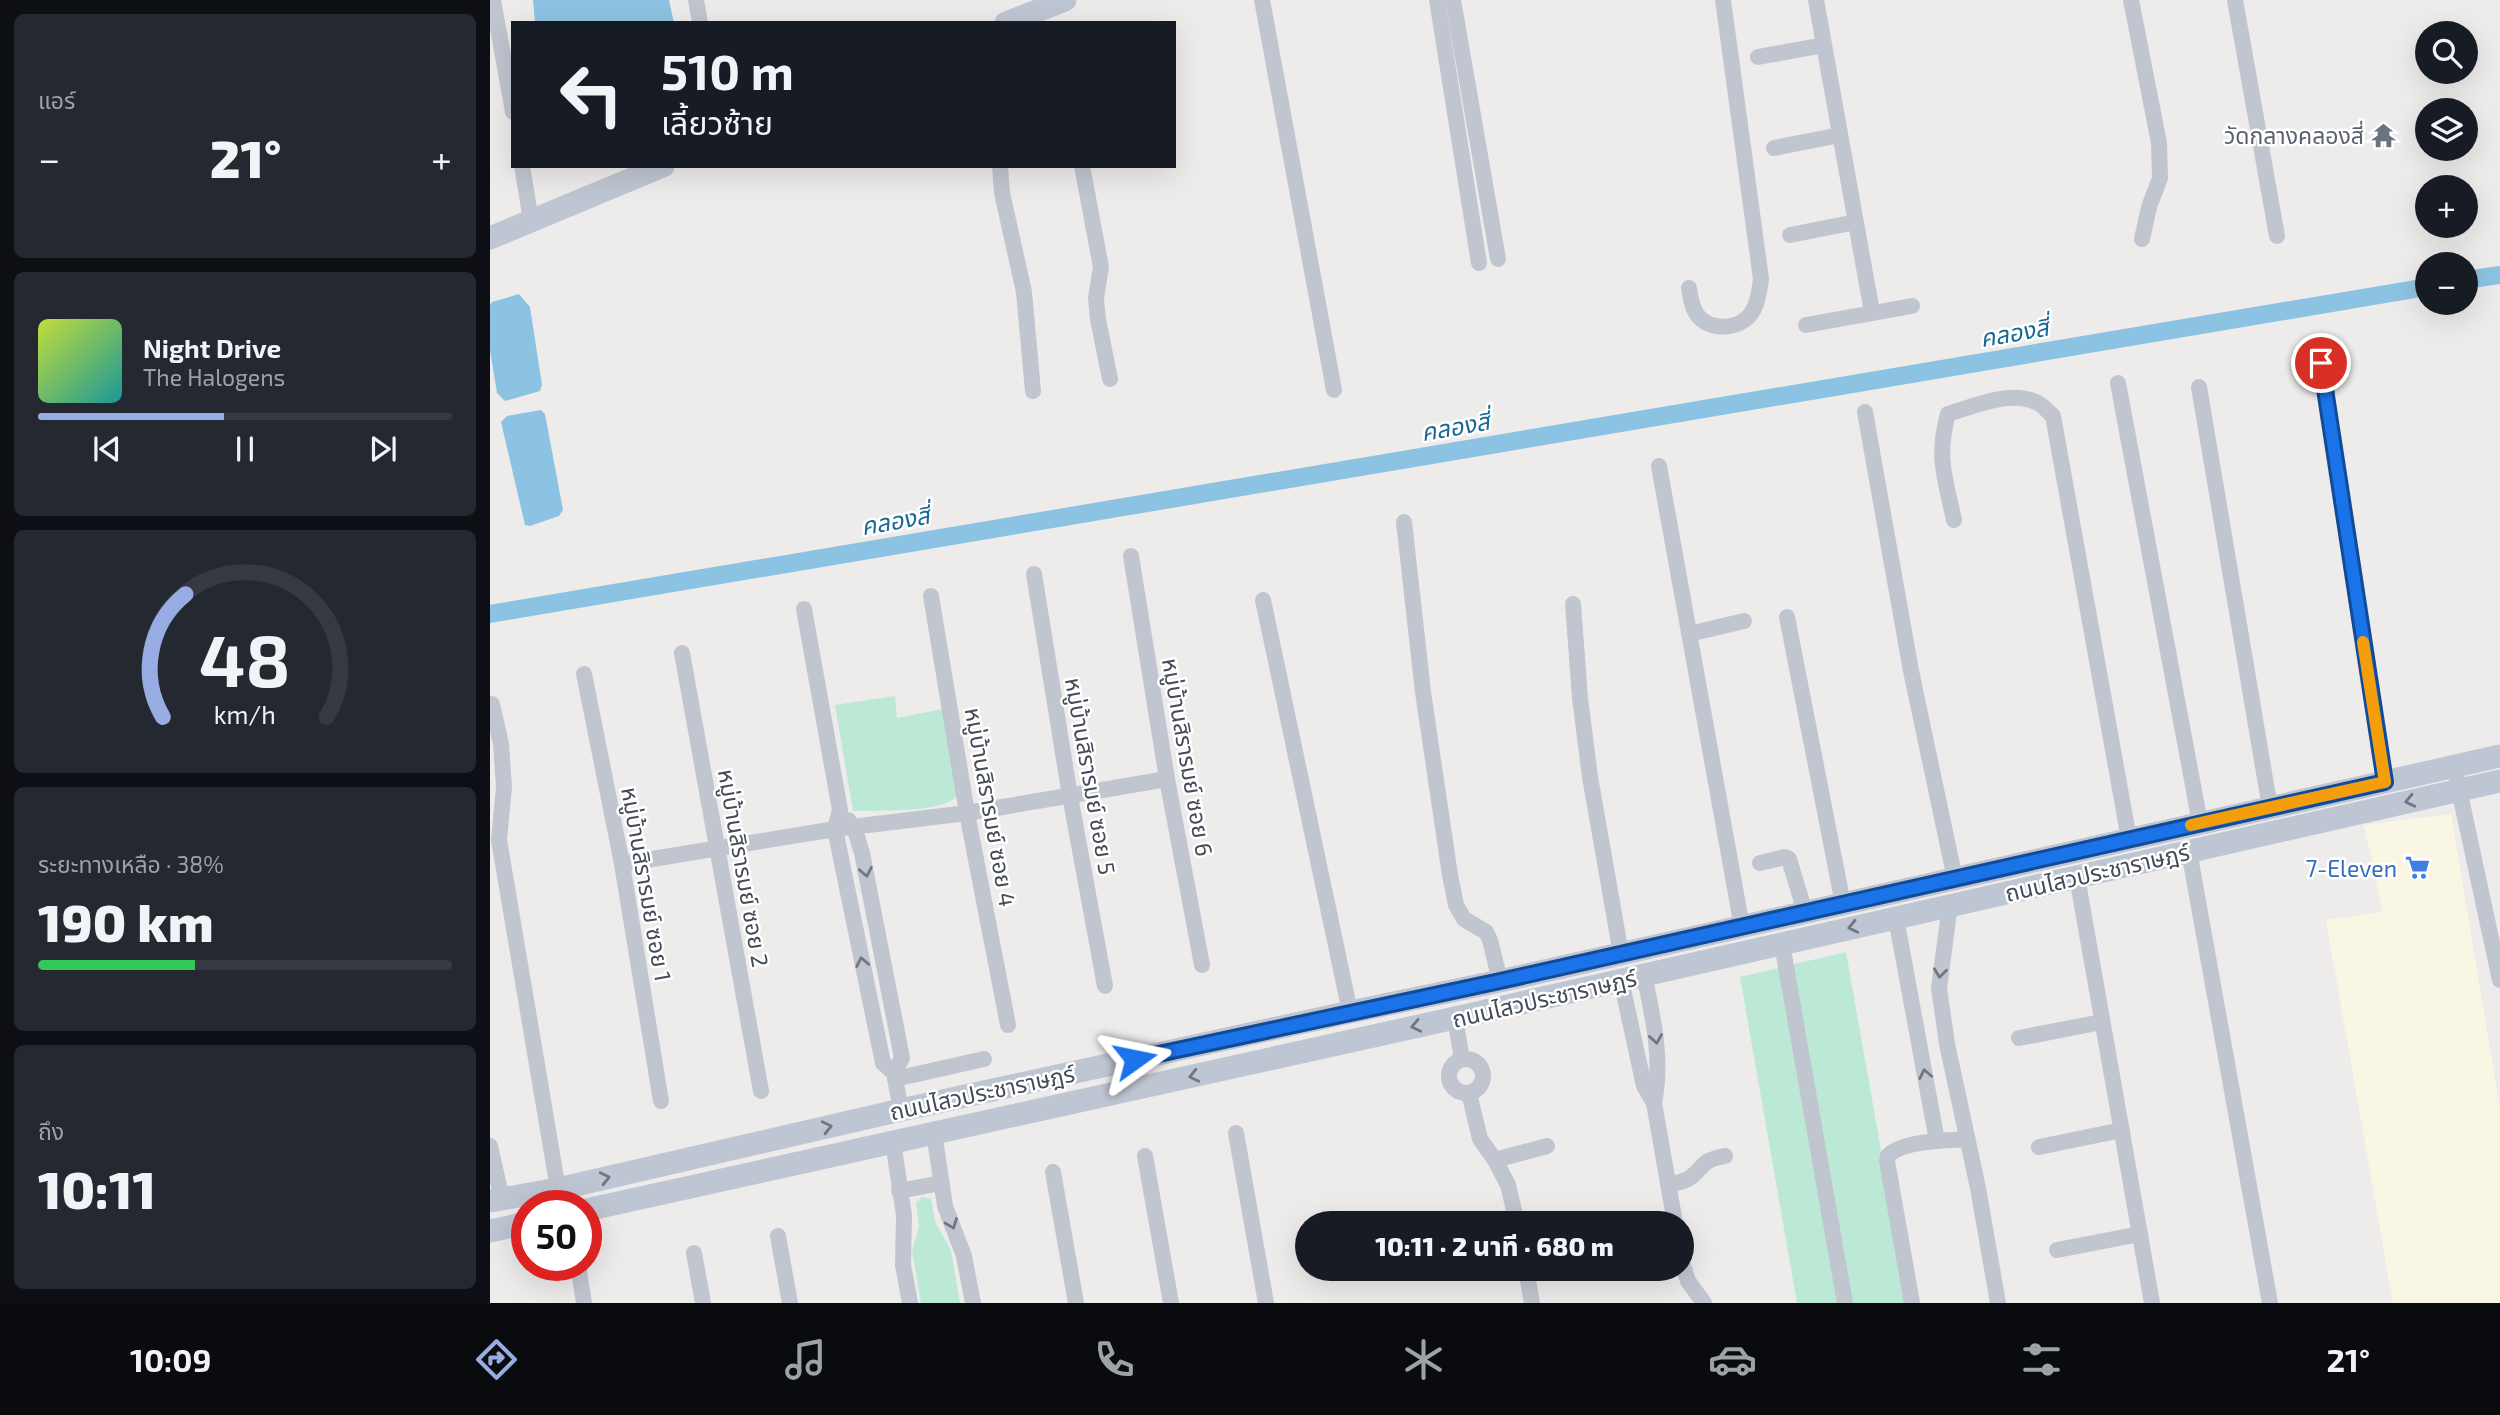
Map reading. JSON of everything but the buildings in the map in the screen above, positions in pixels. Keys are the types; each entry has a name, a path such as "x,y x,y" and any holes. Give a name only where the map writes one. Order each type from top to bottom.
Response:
{"main road":[{"path":"1013,21 1058,9"},
{"path":"490,238 658,168"},
{"name":"ถนนไสวประชาราษฎร์","path":"496,1200 558,1189 901,1110 1500,981 2500,756"},
{"name":"ถนนไสวประชาราษฎร์","path":"602,1206 1455,1018 2500,781"},
{"path":"1108,1065 1115,1093"},
{"path":"490,1231 511,1226"}],"street":[{"path":"494,0 511,99"},
{"path":"696,0 700,21"},
{"path":"1262,0 1334,390"},
{"path":"1437,0 1479,262"},
{"path":"1453,0 1497,259"},
{"path":"1689,288 1693,309 1699,317 1717,326 1731,327 1750,315 1757,303 1760,279 1723,0"},
{"path":"1816,0 1872,312"},
{"path":"2131,0 2159,143 2160,163 2160,178 2149,207 2142,239"},
{"path":"2235,0 2277,236"},
{"path":"1758,57 1824,45"},
{"path":"1774,148 1840,135"},
{"path":"522,168 531,220"},
{"path":"1000,168 1002,193 1024,292 1033,391"},
{"path":"1082,168 1101,267 1096,298 1110,379"},
{"path":"1790,235 1856,222"},
{"path":"1806,325 1912,306"},
{"path":"2321,363 2385,782"},
{"path":"2118,383 2200,823"},
{"path":"2199,387 2270,807"},
{"path":"1954,520 1942,464 1941,439 1948,414 1982,403 2021,397 2039,403 2053,416 2129,839"},
{"path":"1865,412 1912,671 1955,879"},
{"path":"1659,466 1742,926"},
{"path":"1404,522 1423,692 1450,875 1457,905 1464,919 1486,932 1490,940 1500,981"},
{"name":"หมู่บ้านสิรารมย์ ซอย 6","path":"1131,556 1167,779 1202,965"},
{"name":"หมู่บ้านสิรารมย์ ซอย 5","path":"1034,574 1070,796 1105,986"},
{"name":"หมู่บ้านสิรารมย์ ซอย 4","path":"931,596 967,813 1008,1025"},
{"path":"1263,600 1350,1012"},
{"path":"1573,604 1580,698 1590,777 1621,954"},
{"path":"804,608 840,810 835,829 883,1063 894,1076 901,1110"},
{"path":"1787,617 1843,904"},
{"path":"1689,634 1744,621"},
{"name":"หมู่บ้านสิรารมย์ ซอย 2","path":"682,653 761,1091"},
{"name":"หมู่บ้านสิรารมย์ ซอย 1","path":"584,674 622,864 662,1101"},
{"path":"492,704 501,744 505,787 499,840 558,1189"},
{"path":"2454,766 2500,980"},
{"path":"622,864 835,829 967,813 1167,779"},
{"path":"840,810 854,827 862,853 902,1058 894,1076"},
{"path":"2189,851 2270,1303"},
{"path":"1760,863 1785,857 1789,859 1805,912"},
{"path":"2077,877 2152,1303"},
{"path":"1950,905 1939,980 1947,1044 1998,1303"},
{"path":"852,915 873,911"},
{"path":"1896,918 1937,1141"},
{"path":"1782,944 1845,1303"},
{"path":"1644,975 1658,1049 1658,1085 1654,1103"},
{"path":"1621,980 1644,1086 1654,1103 1673,1211"},
{"path":"867,989 888,983"},
{"path":"1455,1018 1462,1059"},
{"path":"2019,1038 2102,1022"},
{"path":"1919,1047 1947,1044"},
{"path":"894,1076 984,1059"},
{"path":"1462,1059 1452,1067 1450,1079 1457,1090 1469,1093"},
{"path":"1462,1059 1475,1062 1482,1073 1480,1085 1469,1093"},
{"path":"1469,1093 1480,1139 1508,1185 1514,1211"},
{"path":"2039,1147 2122,1130"},
{"path":"934,1133 945,1206 964,1256 973,1303"},
{"path":"1236,1133 1266,1303"},
{"path":"1912,1303 1887,1161 1891,1152 1898,1148 1966,1139"},
{"path":"894,1142 904,1215 903,1265 910,1303"},
{"path":"490,1146 496,1200"},
{"path":"1495,1160 1547,1146"},
{"path":"1145,1156 1171,1303"},
{"path":"1668,1185 1689,1179 1700,1165 1724,1156"},
{"path":"1053,1172 1076,1303"},
{"path":"899,1191 941,1183"},
{"path":"2057,1250 2140,1234"},
{"path":"778,1236 790,1303"},
{"path":"694,1253 703,1303"},
{"path":"581,1281 584,1303"},
{"path":"1527,1281 1532,1303"},
{"path":"1688,1281 1704,1303"}],"shaded area":[{"path":"2451,814 2500,1110 2500,1303 2393,1303 2326,920 2383,912 2364,825"}],"green space":[{"path":"895,696 897,718 948,708 964,786 954,799 933,807 853,811 835,705"},
{"path":"1846,952 1908,1303 1797,1303 1740,977"},
{"path":"922,1197 931,1199 936,1224 951,1250 960,1303 921,1303 912,1250 919,1227 916,1203"}],"water":[{"path":"533,0 669,0 674,21 535,21"},
{"path":"519,294 530,307 542,385 540,391 505,401 497,393 490,350 490,305"},
{"path":"541,410 545,414 563,510 559,516 530,526 525,525 501,422 507,416"}],"waterway":[{"name":"คลองสี่","path":"2478,278 2500,275"},
{"name":"คลองสี่","path":"490,614 2415,289"}],"slow traffic":[{"path":"2191,825 2385,782 2363,642"}],"place":[{"name":"วัดกลางคลองสี่","path":"2384,135"},
{"name":"7-Eleven","path":"2417,868"}],"route":[{"path":"1135,1059 1500,981 2385,782 2321,363"}]}
